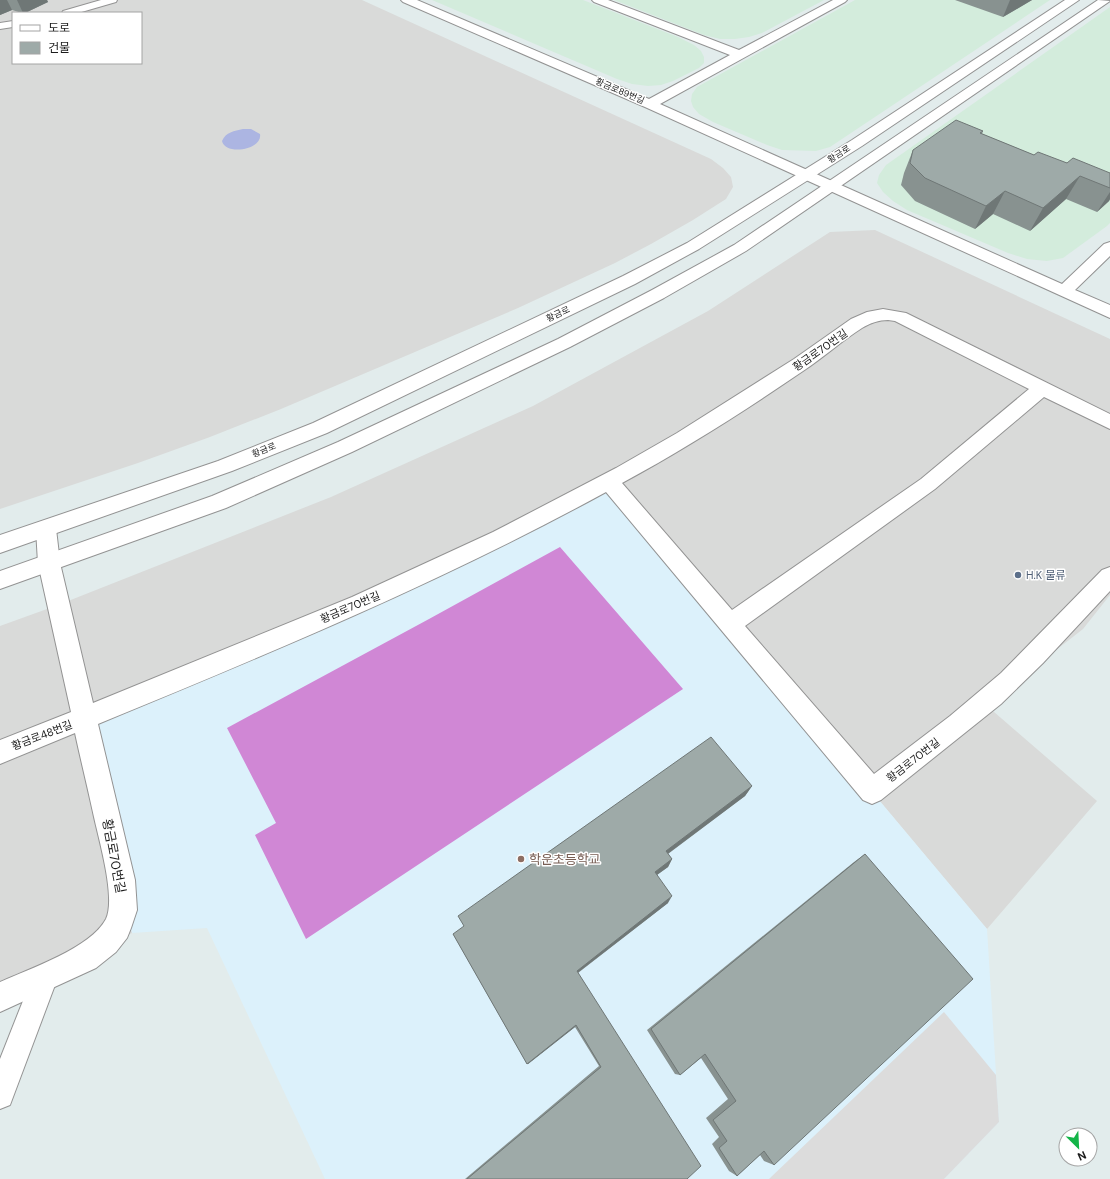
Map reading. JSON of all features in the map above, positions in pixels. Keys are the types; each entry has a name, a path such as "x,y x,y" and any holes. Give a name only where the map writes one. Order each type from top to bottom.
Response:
{"street":[{"name":"황금로89번길","path":"407,0 650,104 831,186"},
{"path":"598,0 740,54"},
{"path":"650,104 841,0"},
{"name":"황금로","path":"0,544 224,466 320,428 629,280 693,246 857,143 1073,0"},
{"path":"0,580 49,564 219,502 345,447 564,343 658,294 740,248 1105,0"},
{"path":"831,186 1110,312"},
{"path":"1064,291 1110,247"},
{"name":"황금로70번길","path":"84,719 374,597 494,541 609,482 764,389 857,323 872,316 887,313 900,317 1110,422"},
{"path":"730,624 928,484 1042,388"},
{"name":"황금로70번길","path":"609,482 872,791 954,728 1008,681 1062,628 1110,576"},
{"name":"황금로70번길","path":"0,997 86,958 106,942 117,928 123,910 121,880 49,564 46,529"},
{"name":"황금로48번길","path":"0,752 84,719"}],"lane":[{"path":"70,12 112,0"},
{"path":"0,26 12,24"},
{"path":"0,1096 45,977"}],"shaded area":[{"path":"0,0 362,0 711,159 723,168 731,177 733,187 726,199 693,220 615,263 518,308 281,409 138,463 0,509"},
{"path":"432,0 583,0 678,37 694,45 701,51 704,57 704,63 699,68 673,81 661,85 648,86 632,84"},
{"path":"614,0 824,0 762,33 735,39 720,39 704,35"},
{"path":"855,0 1050,0 830,147 816,151 782,150 713,122 699,114 693,107 691,101 692,94 697,87"},
{"path":"1110,7 1110,223 1107,226 1063,258 1047,261 1027,259 1008,253 907,210 883,192 877,183 879,175 886,165"},
{"path":"251,129 260,134 259,140 256,144 236,150 225,146 222,141 226,136 231,132"},
{"path":"875,230 1110,339 1110,595 1083,629 986,705 1097,801 987,929 615,485 83,719 132,933 0,1000 0,626 58,605 331,497 533,406 708,311 830,232"},
{"name":"학운초등학교","path":"615,485 987,929 999,1122 944,1179 325,1179 207,928 132,933 83,719"},
{"path":"560,547 683,689 306,939 255,835 276,823 227,728"},
{"path":"944,1012 996,1075 999,1122 944,1179 769,1179"}],"building":[{"path":"956,120 983,131 980,133 1034,155 1038,152 1067,163 1073,158 1110,173 1110,188 1080,176 1043,208 1005,191 986,206 925,178 910,163 913,150"},
{"path":"711,737 752,786 666,851 672,859 655,872 672,896 577,971 701,1166 687,1179 467,1179 601,1067 576,1025 527,1064 453,934 464,926 458,916"},
{"path":"865,854 973,979 774,1165 764,1151 737,1176 719,1148 727,1141 713,1120 736,1101 705,1054 680,1075 651,1029"}],"place":[{"name":"H.K 물류","path":"1018,575"},
{"name":"학운초등학교","path":"521,859"}]}
